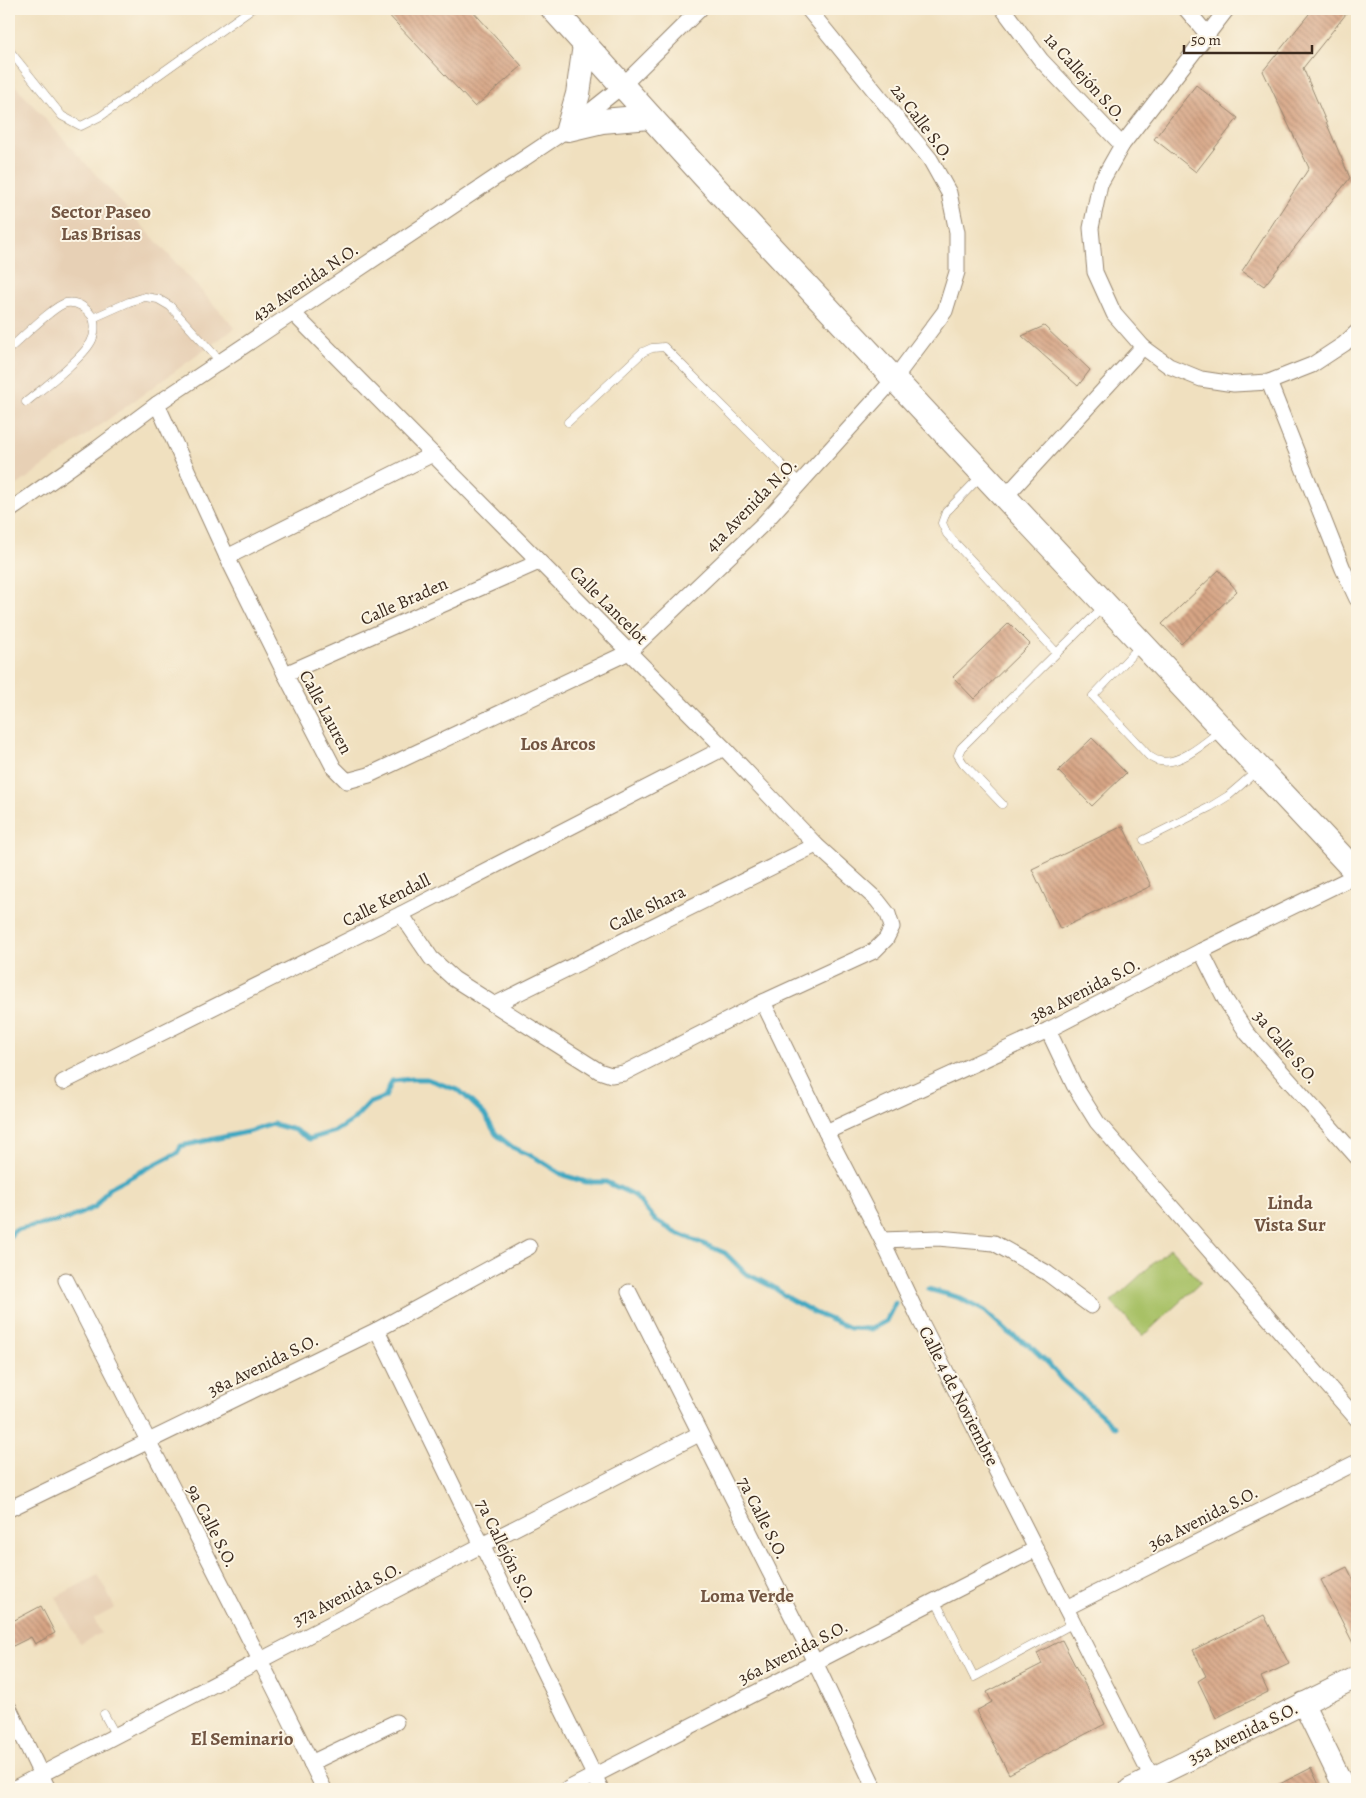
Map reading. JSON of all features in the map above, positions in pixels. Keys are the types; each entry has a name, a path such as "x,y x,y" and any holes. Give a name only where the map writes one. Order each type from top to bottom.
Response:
{"main road":[{"path":"552,9 894,379 1006,496 1357,874"},
{"path":"586,45 580,88 568,129 602,121 650,116"},
{"name":"35a Avenida S.O.","path":"1130,1789 1154,1784 1303,1703 1357,1677"},
{"path":"1303,1703 1345,1789"}],"street":[{"name":"43a Avenida N.O.","path":"9,511 156,404 568,129 622,86 700,9"},
{"name":"2a Calle S.O.","path":"808,9 930,159 949,193 957,232 957,272 945,311 894,379"},
{"name":"1a Callejón S.O.","path":"1003,9 1041,60 1122,145"},
{"path":"1186,9 1207,34"},
{"path":"1227,9 1122,145 1100,184 1091,228 1096,272 1114,314 1143,347 1169,366 1201,379 1234,384 1269,382 1312,365 1344,344 1357,332"},
{"name":"Calle Lancelot","path":"293,313 630,652 816,845 877,900 888,914 892,928 886,939 874,951 763,1002"},
{"path":"1006,496 1143,347"},
{"name":"41a Avenida N.O.","path":"630,652 764,523 894,379"},
{"path":"1269,382 1343,570 1357,599"},
{"name":"Calle Lauren","path":"156,404 284,674 334,768 347,781 369,775 630,652"},
{"path":"227,557 433,454"},
{"name":"Calle Braden","path":"284,674 539,562"},
{"name":"Calle Kendall","path":"63,1082 401,914 724,748"},
{"name":"Calle Shara","path":"494,1005 816,845"},
{"name":"38a Avenida S.O.","path":"826,1132 1048,1030 1357,874"},
{"path":"401,914 431,958 454,979 599,1072 611,1075 624,1072 763,1002"},
{"name":"3a Calle S.O.","path":"1202,951 1225,999 1247,1033 1357,1157"},
{"name":"Calle 4 de Noviembre","path":"763,1002 826,1132 1154,1784"},
{"path":"1048,1030 1074,1085 1097,1122 1357,1419"},
{"path":"882,1240 938,1238 994,1243 1047,1273 1091,1306"},
{"name":"38a Avenida S.O.","path":"9,1509 377,1330 529,1247"},
{"name":"9a Calle S.O.","path":"66,1280 324,1789"},
{"name":"7a Calle S.O.","path":"629,1292 815,1662 875,1789"},
{"name":"7a Callejón S.O.","path":"377,1330 597,1783"},
{"name":"37a Avenida S.O.","path":"13,1789 44,1782 116,1736 699,1434"},
{"name":"36a Avenida S.O.","path":"1066,1608 1357,1462"},
{"name":"36a Avenida S.O.","path":"568,1789 597,1783 815,1662 1036,1550"},
{"path":"9,1708 44,1782"},
{"path":"311,1763 396,1722"}],"lane":[{"path":"9,50 62,116 81,126 100,116 252,9"},
{"path":"93,318 145,297 158,298 170,306 220,361"},
{"path":"9,350 65,303 76,303 85,308 93,318 95,329 92,341 84,352 26,402"},
{"path":"568,422 643,352 664,346 800,483"},
{"path":"984,473 946,512 942,523 947,534 1056,652"},
{"path":"1002,804 962,763 958,756 961,748 1106,604"},
{"path":"1142,643 1093,696 1149,756 1159,762 1170,762 1186,755 1200,747 1222,729"},
{"path":"1144,840 1228,796 1259,768"},
{"path":"935,1600 974,1677 1074,1623"},
{"path":"104,1714 116,1736"}],"shaded area":[{"path":"9,79 235,328 9,491"},
{"path":"98,1575 115,1608 94,1619 101,1633 80,1644 56,1597"}],"green space":[{"path":"1170,1248 1201,1282 1143,1336 1111,1302"}],"building":[{"path":"383,9 471,9 522,66 475,107"},
{"path":"1313,9 1350,9 1303,68 1350,178 1264,286 1242,271 1309,168 1263,71"},
{"path":"1196,85 1238,118 1196,172 1154,139"},
{"path":"1044,326 1090,370 1078,386 1022,336"},
{"path":"1219,570 1237,591 1181,644 1162,624"},
{"path":"1009,623 1030,644 974,699 953,677"},
{"path":"1092,738 1126,773 1092,806 1058,771"},
{"path":"1123,826 1151,886 1060,929 1032,869"},
{"path":"1347,1567 1357,1587 1357,1651 1321,1580"},
{"path":"41,1606 55,1633 35,1644 31,1637 9,1648 9,1623"},
{"path":"1264,1615 1289,1664 1261,1677 1268,1692 1216,1718 1198,1681 1206,1676 1193,1650"},
{"path":"1062,1640 1105,1724 1009,1774 976,1711 992,1702 987,1692 1042,1664 1037,1653"},
{"path":"1311,1768 1321,1789 1270,1789"}],"waterway":[{"path":"9,1237 15,1230 68,1219 95,1207 109,1188 177,1153 181,1146 252,1131 273,1124 295,1130 309,1139 336,1131 353,1120 369,1103 385,1097 392,1081 427,1079 460,1091 484,1114 496,1134 512,1147 536,1158 563,1175 586,1182 606,1182 634,1195 655,1220 677,1233 725,1253 745,1273 773,1287 815,1313 850,1328 871,1329 886,1321 895,1303"},
{"path":"928,1289 957,1297 985,1311 1010,1334 1029,1345 1049,1364 1061,1379 1115,1427"}],"district":[{"name":"Sector Paseo Las Brisas","path":"101,222"},
{"name":"Los Arcos","path":"558,743"},
{"name":"Linda Vista Sur","path":"1290,1213"},
{"name":"Loma Verde","path":"747,1595"},
{"name":"El Seminario","path":"242,1738"}]}
